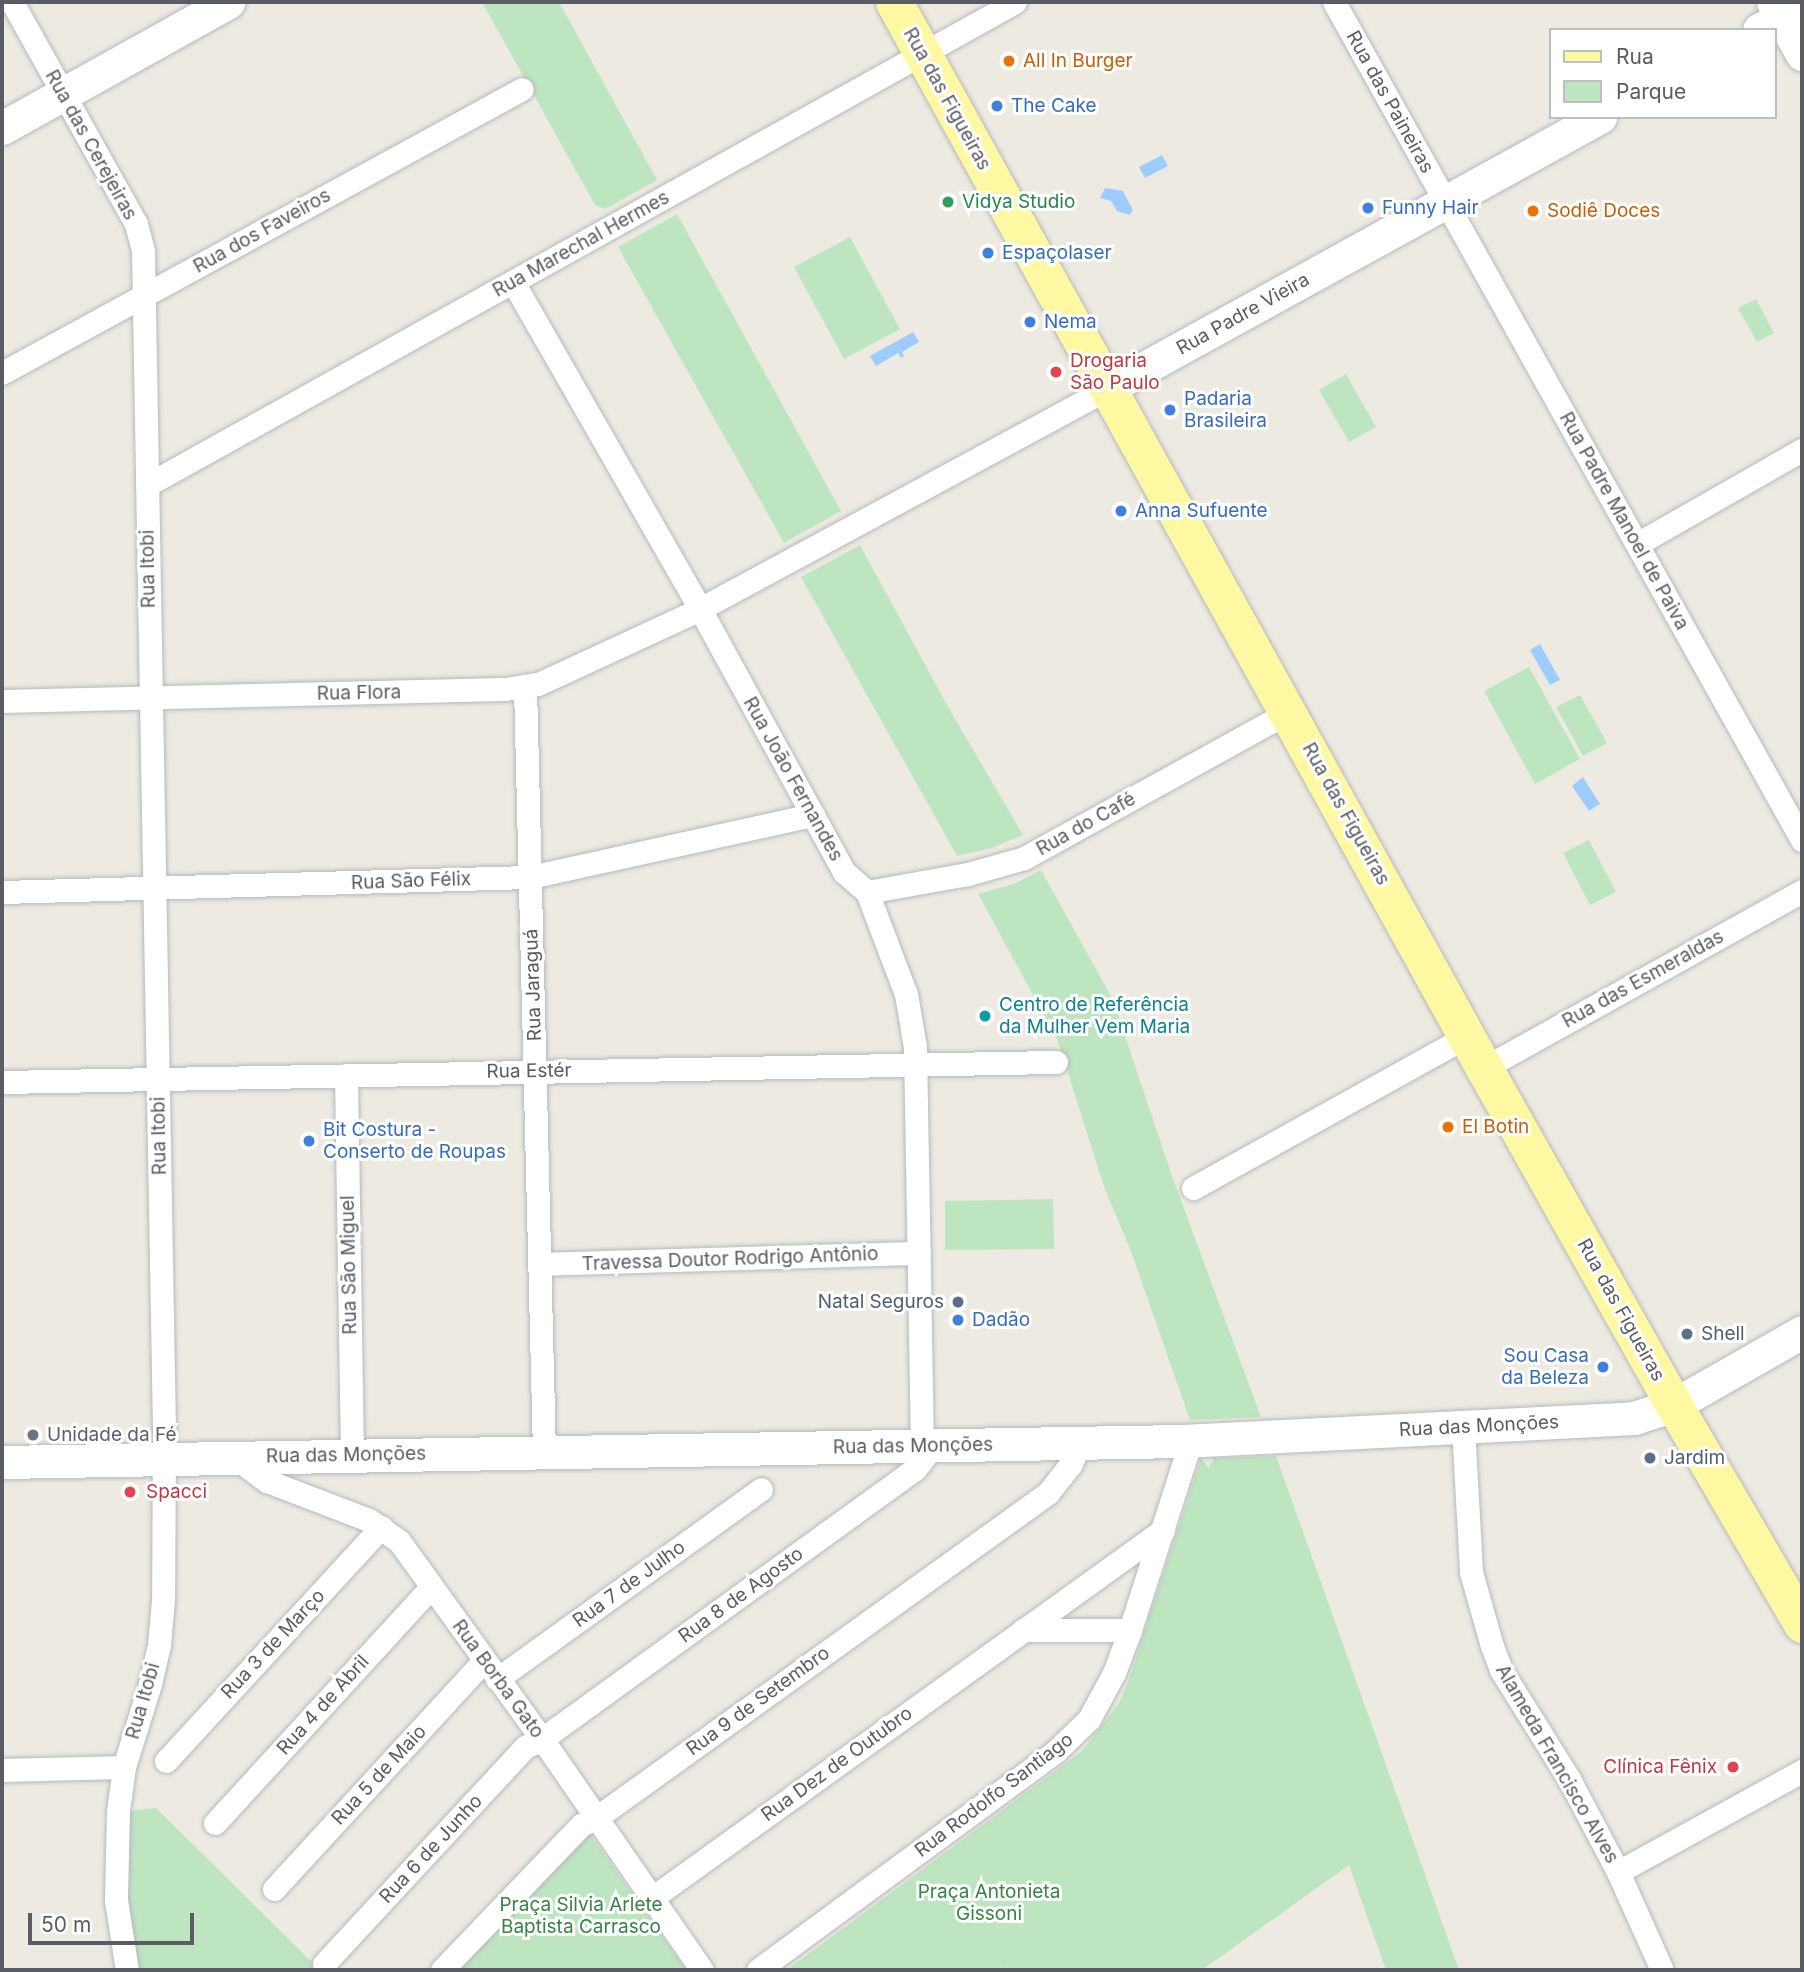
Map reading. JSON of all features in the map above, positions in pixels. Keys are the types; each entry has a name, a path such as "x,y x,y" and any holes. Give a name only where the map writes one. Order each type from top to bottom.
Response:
{"main road":[{"name":"Rua das Figueiras","path":"894,2 1484,1068 1674,1405 1802,1624"}],"street":[{"name":"Rua das Cerejeiras","path":"12,2 136,224 143,251 144,296"},
{"path":"2,128 228,2"},
{"name":"Rua Marechal Hermes","path":"147,485 1015,2"},
{"name":"Rua das Paineiras","path":"1334,2 1445,202"},
{"path":"1779,14 1802,54"},
{"name":"Rua dos Faveiros","path":"2,373 522,89"},
{"name":"Rua Padre Vieira","path":"700,610 1596,119"},
{"name":"Rua Padre Manoel de Paiva","path":"1445,202 1802,841"},
{"name":"Rua João Fernandes","path":"513,282 700,610 844,872 867,892 911,1010 928,1445"},
{"name":"Rua Itobi","path":"127,1970 116,1900 115,1856 124,1767 150,1684 159,1645 163,1600 164,1459 144,296"},
{"path":"1637,544 1802,450"},
{"name":"Rua Flora","path":"2,701 526,687 551,680 700,610"},
{"name":"Rua Jaraguá","path":"526,687 544,1452"},
{"name":"Rua do Café","path":"867,892 968,874 1024,858 1289,712"},
{"name":"Rua São Félix","path":"2,892 530,877 813,815"},
{"name":"Rua das Esmeraldas","path":"1484,1068 1802,891"},
{"path":"1193,1188 1467,1036"},
{"name":"Rua Estér","path":"2,1083 1056,1062"},
{"name":"Rua São Miguel","path":"346,1075 352,1455"},
{"name":"Travessa Doutor Rodrigo Antônio","path":"540,1264 919,1253"},
{"name":"Rua das Monções","path":"2,1462 1191,1440 1634,1418 1674,1405 1802,1332"},
{"name":"Alameda Francisco Alves","path":"1463,1427 1469,1551 1482,1617 1501,1670 1569,1779 1618,1872 1662,1970"},
{"name":"Rua Rodolfo Santiago","path":"758,1970 1077,1733 1101,1700 1130,1630 1191,1440"},
{"name":"Rua 9 de Setembro","path":"442,1970 581,1825 596,1818 1048,1493 1072,1464 1080,1442"},
{"name":"Rua 8 de Agosto","path":"542,1739 915,1469 928,1445"},
{"name":"Rua Borba Gato","path":"236,1458 267,1481 346,1510 381,1527 398,1542 542,1739 702,1970"},
{"name":"Rua 7 de Julho","path":"491,1670 761,1489"},
{"name":"Rua 3 de Março","path":"166,1761 381,1527"},
{"name":"Rua Dez de Outubro","path":"652,1898 1163,1530"},
{"name":"Rua 4 de Abril","path":"215,1823 431,1587"},
{"path":"1023,1630 1130,1630"},
{"name":"Rua 5 de Maio","path":"274,1889 491,1670"},
{"name":"Rua 6 de Junho","path":"324,1964 526,1747 542,1739"},
{"path":"2,1769 124,1767"},
{"path":"1618,1872 1802,1770"}],"green space":[{"path":"482,2 559,2 657,180 605,209 595,205"},
{"path":"677,214 841,511 784,543 618,247"},
{"path":"850,237 900,329 844,359 794,267"},
{"path":"1756,299 1774,333 1757,342 1738,308"},
{"path":"1346,374 1376,427 1349,442 1319,390"},
{"path":"860,545 947,705 1023,835 992,848 957,856 801,577"},
{"path":"1529,667 1580,759 1535,784 1484,691"},
{"path":"1580,695 1607,743 1583,756 1556,707"},
{"path":"1589,840 1616,892 1590,905 1563,853"},
{"path":"1041,870 1113,1000 1173,1179 1261,1417 1190,1420 1131,1251 1104,1187 1058,1041 978,894 1014,884"},
{"path":"1053,1199 1054,1249 945,1250 945,1201"},
{"name":"Praça Antonieta Gissoni","path":"1276,1456 1459,1970 1386,1970 1349,1865 1202,1970 1007,1970 1001,1967 996,1970 787,1970 1082,1751 1119,1703 1127,1685 1201,1458 1209,1468 1214,1458"},
{"path":"156,1808 320,1970 137,1970 126,1891 129,1811"},
{"name":"Praça Silvia Arlete Baptista Carrasco","path":"588,1831 686,1970 457,1970"}],"water":[{"path":"1162,155 1168,166 1145,178 1139,167"},
{"path":"1105,188 1123,191 1133,210 1130,215 1117,211 1111,201 1100,198"},
{"path":"913,332 919,342 902,352 904,356 901,358 898,353 876,366 870,356"},
{"path":"1540,644 1560,680 1550,685 1530,650"},
{"path":"1583,777 1600,804 1589,811 1572,786"}],"place":[{"name":"All In Burger","path":"1009,61"},
{"name":"The Cake","path":"997,106"},
{"name":"Vidya Studio","path":"948,202"},
{"name":"Funny Hair","path":"1368,208"},
{"name":"Sodiê Doces","path":"1533,211"},
{"name":"Espaçolaser","path":"988,253"},
{"name":"Nema","path":"1030,322"},
{"name":"Drogaria São Paulo","path":"1056,372"},
{"name":"Padaria Brasileira","path":"1170,410"},
{"name":"Anna Sufuente","path":"1121,511"},
{"name":"Centro de Referência da Mulher Vem Maria","path":"985,1016"},
{"name":"El Botin","path":"1448,1127"},
{"name":"Bit Costura - Conserto de Roupas","path":"309,1141"},
{"name":"Natal Seguros","path":"958,1302"},
{"name":"Dadão","path":"958,1320"},
{"name":"Shell","path":"1687,1334"},
{"name":"Sou Casa da Beleza","path":"1603,1367"},
{"name":"Unidade da Fé","path":"33,1435"},
{"name":"Jardim","path":"1650,1458"},
{"name":"Spacci","path":"130,1492"},
{"name":"Clínica Fênix","path":"1733,1767"}]}
